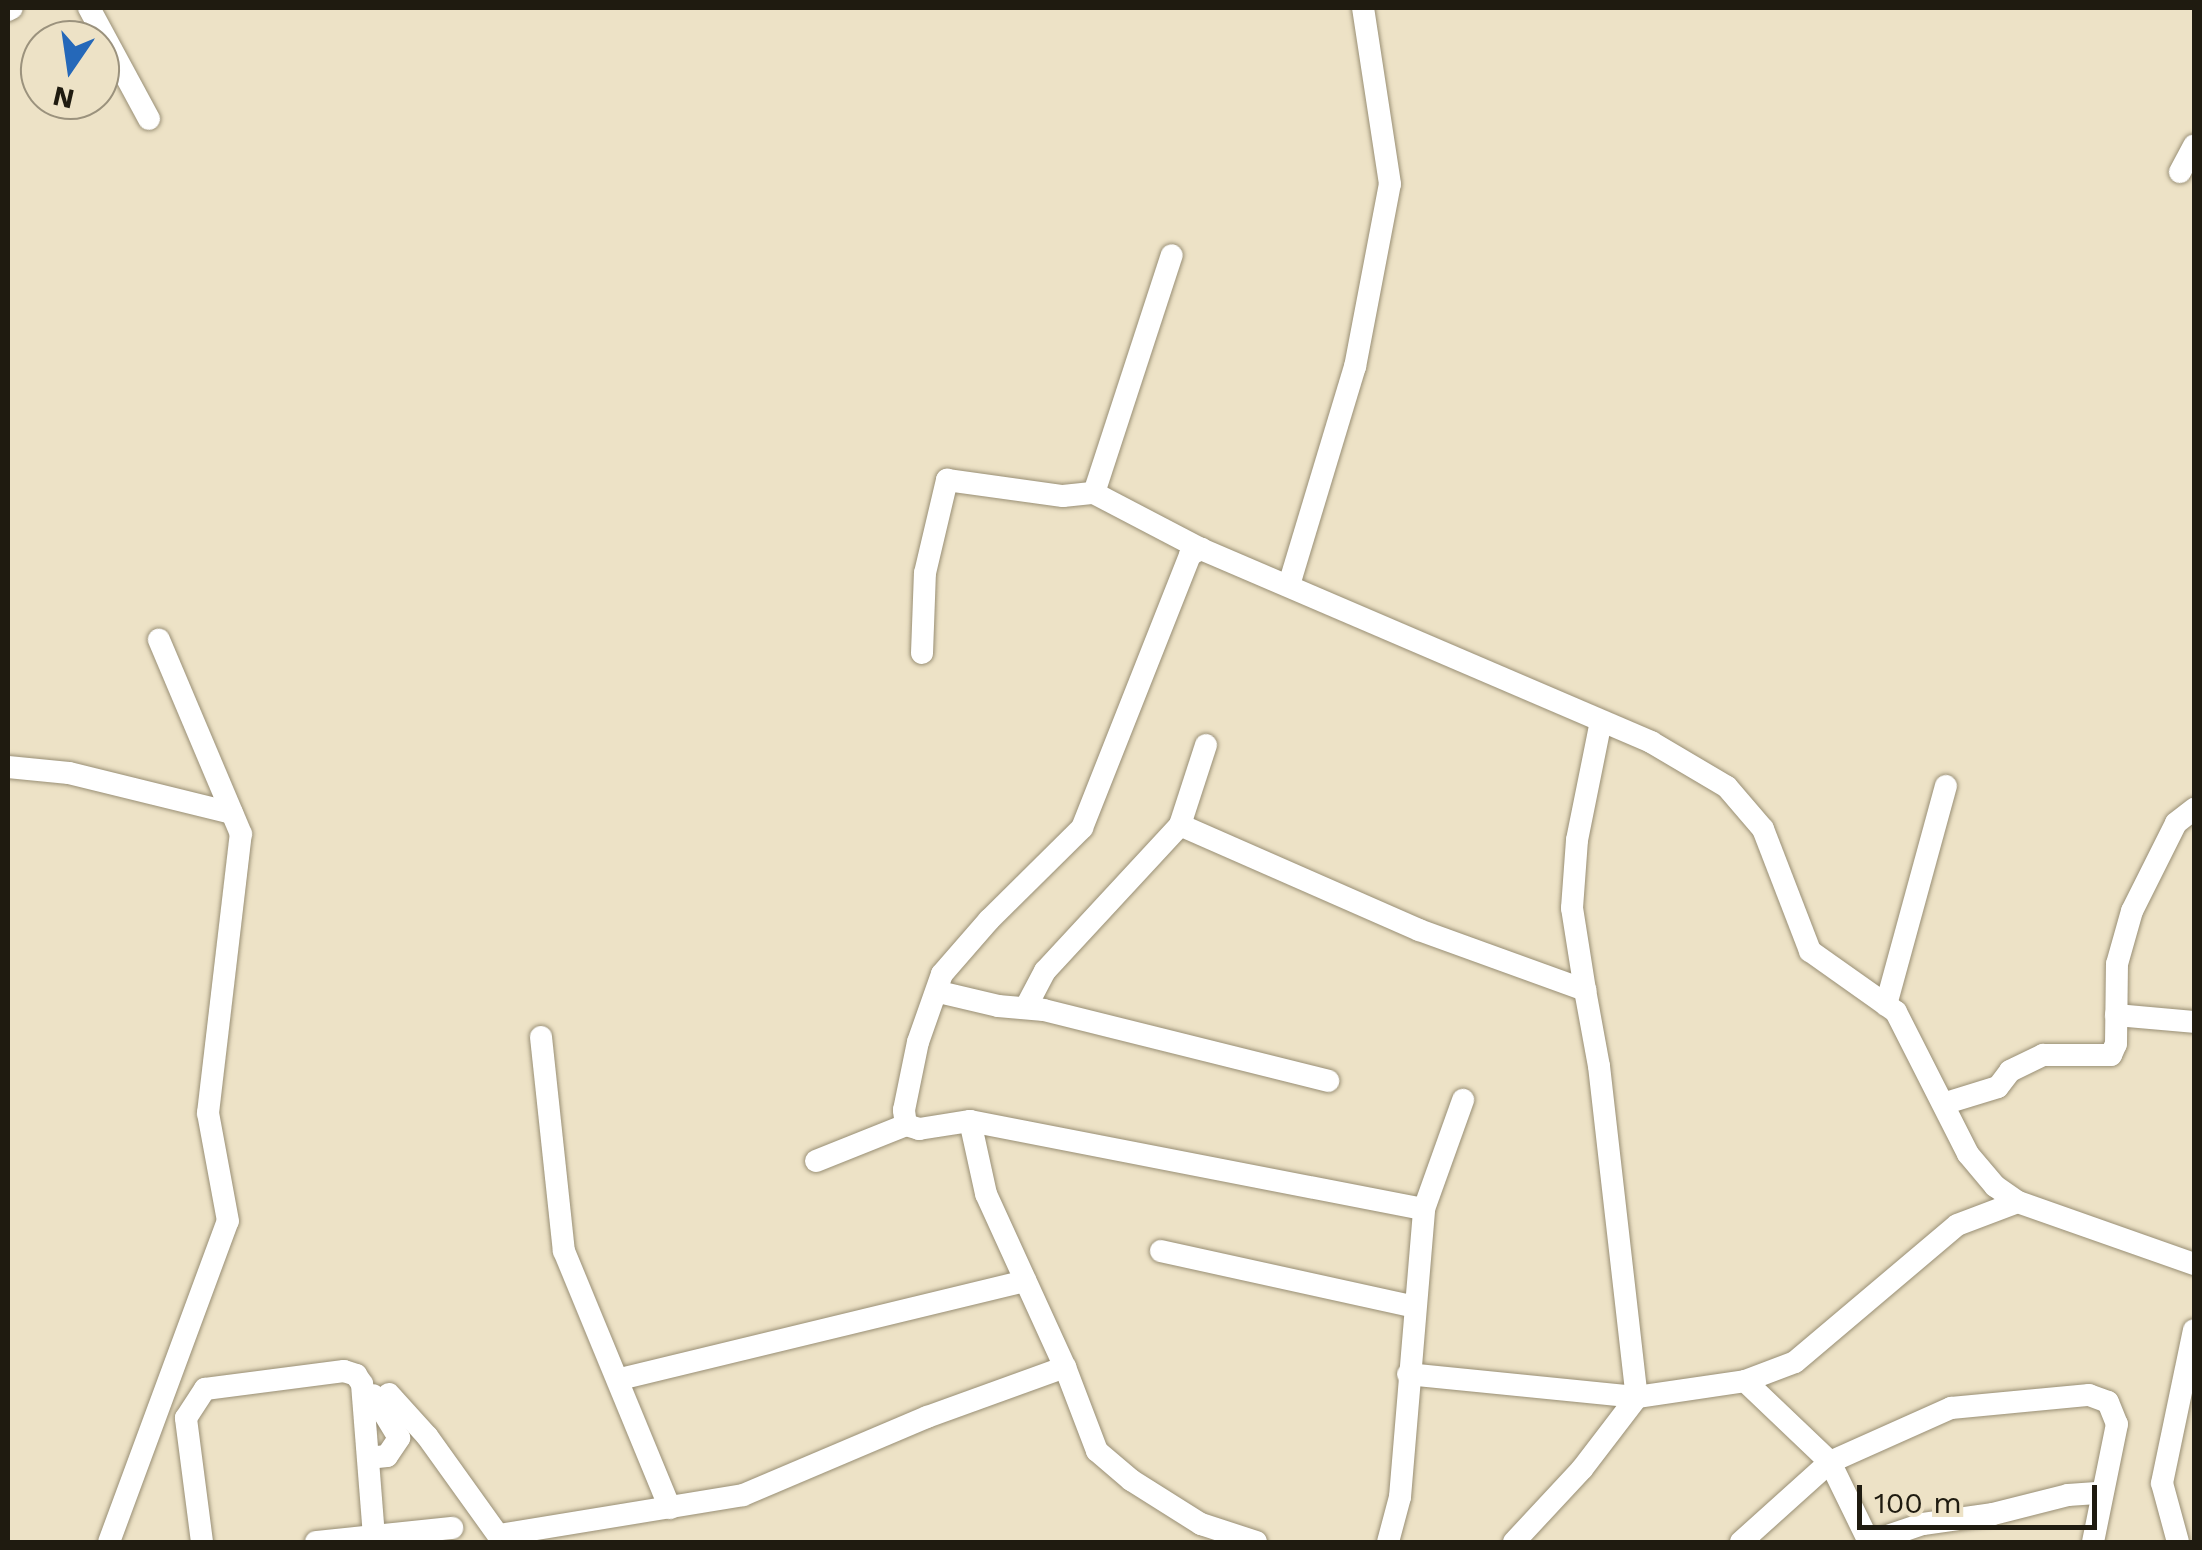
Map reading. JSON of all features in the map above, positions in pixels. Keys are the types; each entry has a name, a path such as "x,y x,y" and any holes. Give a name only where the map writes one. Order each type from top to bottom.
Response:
{"street":[{"path":"89,8 148,119"},
{"path":"1289,585 1355,367 1390,184 1363,8"},
{"path":"2180,172 2194,146"},
{"path":"1094,493 1172,255"},
{"path":"922,653 925,573 946,480 1063,496 1094,493 1326,606 1650,742 1726,787 1763,828 1810,951 1896,1012 1946,1102 1968,1154 1996,1186 2018,1202 2194,1264"},
{"path":"906,1124 904,1110 918,1042 939,992 942,974 989,920 1082,828 1190,555 1201,548"},
{"path":"108,1542 228,1220 208,1113 241,834 159,640"},
{"path":"1514,1542 1582,1469 1637,1397 1599,1066 1572,908 1577,840 1601,721"},
{"path":"1026,1007 1045,971 1180,825 1206,745"},
{"path":"8,766 69,774 232,813"},
{"path":"1886,1005 1946,786"},
{"path":"1946,1102 1998,1087 2010,1072 2043,1055 2111,1054 2118,964 2132,911 2176,823 2194,808"},
{"path":"1180,825 1419,930 1585,990"},
{"path":"939,992 998,1006 1026,1007 1328,1081"},
{"path":"2116,1015 2194,1022"},
{"path":"541,1037 564,1251 670,1508"},
{"path":"1388,1542 1400,1496 1424,1208 1463,1100"},
{"path":"970,1122 986,1194 1065,1367 1098,1451 1198,1533 1256,1542"},
{"path":"816,1161 906,1124 919,1129 970,1122 1424,1208"},
{"path":"1408,1374 1637,1397 1745,1381 1795,1362 1956,1224 2018,1202"},
{"path":"1160,1251 1415,1307"},
{"path":"620,1379 1025,1281"},
{"path":"2178,1542 2162,1483 2194,1330"},
{"path":"368,1458 387,1456 398,1438 381,1394 427,1436 501,1539 743,1494 927,1418 1065,1367"},
{"path":"202,1542 186,1418 205,1389 344,1371 362,1384 374,1536"},
{"path":"1745,1381 1830,1462 1869,1542 1923,1524 1993,1514 2068,1494 2100,1493"},
{"path":"1741,1542 1830,1462 1951,1408 2089,1395 2108,1402 2117,1424 2093,1542"},
{"path":"122,1542 168,1420 176,1412"},
{"path":"316,1542 452,1528"}]}
